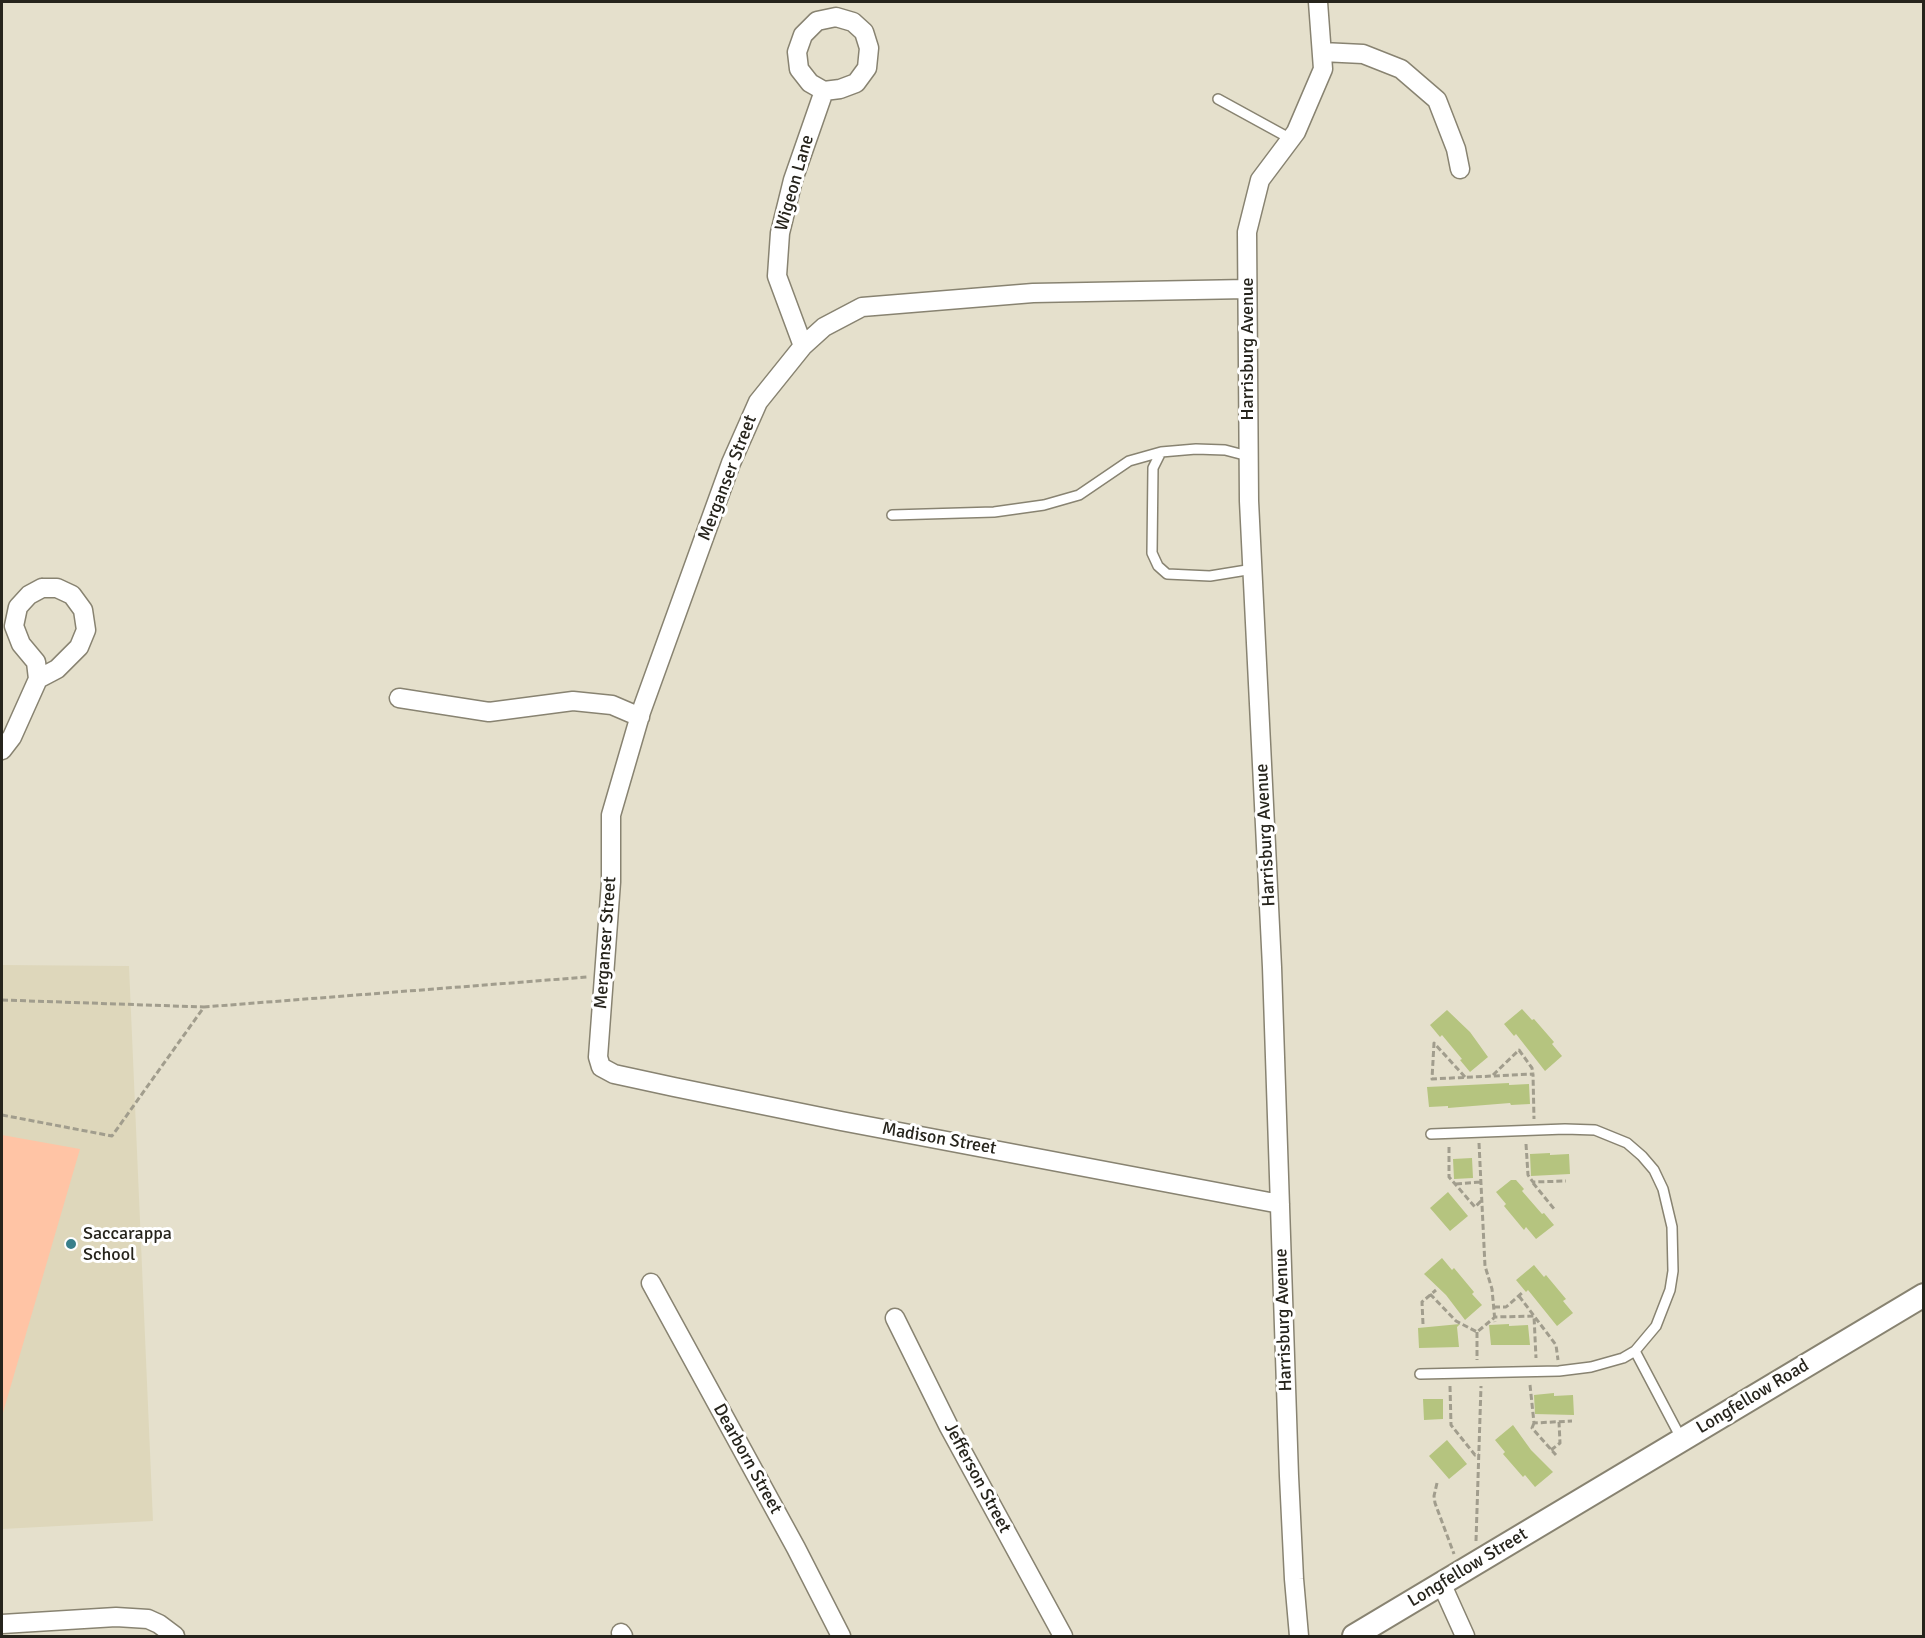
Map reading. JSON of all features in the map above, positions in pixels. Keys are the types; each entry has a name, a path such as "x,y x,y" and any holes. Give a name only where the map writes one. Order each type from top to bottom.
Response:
{"street":[{"name":"Harrisburg Avenue","path":"1299,1636 1294,1589 1289,1476 1272,955 1248,456 1247,232 1260,180 1296,132 1323,69 1318,2"},
{"path":"836,17 853,22 864,32 869,48 867,68 856,83 840,89 824,91 810,83 799,69 797,52 803,35 817,21 836,17"},
{"path":"1322,52 1363,54 1401,69 1437,99 1456,149 1460,169"},
{"name":"Wigeon Lane","path":"803,346 777,276 780,233 793,180 824,91"},
{"name":"Merganser Street","path":"601,1067 597,1058 611,882 611,815 640,717 740,443 758,402 803,346 824,327 862,308 1033,293 1247,289"},
{"path":"2,750 12,737 38,679 36,662 21,644 14,626 18,607 29,595 42,588 57,588 72,595 83,610 86,630 79,647 57,669 38,679"},
{"path":"399,699 489,712 573,701 612,705 640,717"},
{"name":"Madison Street","path":"601,1067 614,1074 819,1116 1280,1204"},
{"name":"Dearborn Street","path":"651,1283 842,1636"},
{"name":"Longfellow Road","path":"1582,1499 1923,1295"},
{"name":"Jefferson Street","path":"895,1318 950,1427 1063,1636"},
{"name":"Longfellow Street","path":"1354,1636 1443,1585 1582,1499"},
{"path":"1443,1585 1465,1636"},
{"path":"2,1624 116,1617 148,1619 175,1636"}],"lane":[{"path":"1218,99 1291,139"},
{"path":"892,515 984,512 1044,505 1078,495 1129,461 1161,452 1196,449 1225,450 1248,456"},
{"path":"1161,452 1153,468 1152,485 1152,553 1158,566 1167,574 1202,576 1253,569"},
{"path":"1420,1374 1559,1371 1591,1367 1623,1358 1635,1351 1656,1326 1670,1290 1673,1271 1672,1227 1663,1189 1654,1170 1628,1143 1595,1130 1431,1134"},
{"path":"1635,1351 1682,1440"}],"path":[{"path":"2,1000 204,1007 604,976"},
{"path":"2,1115 112,1136 204,1007"},
{"path":"1465,1077 1434,1043 1432,1079 1533,1074"},
{"path":"1492,1076 1520,1050 1532,1068 1528,1175 1555,1209"},
{"path":"1478,1132 1485,1266 1492,1289 1495,1320"},
{"path":"1449,1133 1449,1177 1475,1207 1482,1200"},
{"path":"1533,1182 1566,1181"},
{"path":"1455,1185 1481,1182"},
{"path":"1423,1324 1422,1302 1436,1290"},
{"path":"1494,1307 1506,1307 1523,1292"},
{"path":"1430,1294 1456,1321 1477,1332"},
{"path":"1519,1296 1556,1345 1559,1371"},
{"path":"1477,1332 1495,1320 1534,1316"},
{"path":"1534,1316 1534,1423 1532,1428 1556,1455"},
{"path":"1476,1546 1479,1454 1477,1332"},
{"path":"1450,1373 1451,1425 1475,1455 1479,1454"},
{"path":"1534,1423 1572,1421"},
{"path":"1551,1450 1560,1443 1559,1422"},
{"path":"1437,1483 1434,1496 1439,1516 1455,1558 1462,1554"}],"shaded area":[{"name":"Saccarappa School","path":"2,965 129,966 153,1521 2,1529"},
{"path":"2,1135 80,1149 2,1416"}],"building":[{"path":"1522,1009 1554,1042 1552,1044 1562,1056 1545,1071 1516,1034 1514,1036 1504,1024"},
{"path":"1447,1010 1470,1032 1488,1057 1470,1072 1442,1035 1440,1037 1430,1025"},
{"path":"1509,1083 1509,1085 1529,1084 1530,1104 1429,1107 1427,1087"},
{"path":"1550,1153 1550,1155 1569,1154 1570,1174 1531,1176 1530,1154"},
{"path":"1472,1158 1473,1178 1454,1179 1453,1159"},
{"path":"1511,1180 1516,1180 1524,1189 1522,1191 1554,1225 1536,1239 1526,1227 1524,1230 1504,1206 1506,1204 1496,1192"},
{"path":"1448,1192 1468,1216 1450,1231 1430,1208"},
{"path":"1442,1258 1452,1270 1454,1268 1482,1305 1465,1320 1446,1295 1424,1274"},
{"path":"1534,1265 1544,1277 1546,1275 1566,1299 1563,1301 1573,1313 1557,1326 1528,1290 1526,1292 1516,1280"},
{"path":"1460,1324 1457,1327 1459,1347 1419,1348 1418,1328"},
{"path":"1509,1324 1509,1326 1528,1325 1530,1345 1491,1345 1489,1325"},
{"path":"1554,1393 1554,1396 1573,1395 1574,1415 1535,1414 1534,1395"},
{"path":"1423,1399 1443,1399 1443,1419 1424,1420"},
{"path":"1513,1425 1531,1450 1553,1472 1535,1487 1503,1454 1505,1452 1495,1440"},
{"path":"1447,1440 1467,1464 1449,1479 1429,1456"}],"place":[{"name":"Saccarappa School","path":"71,1244"}]}
